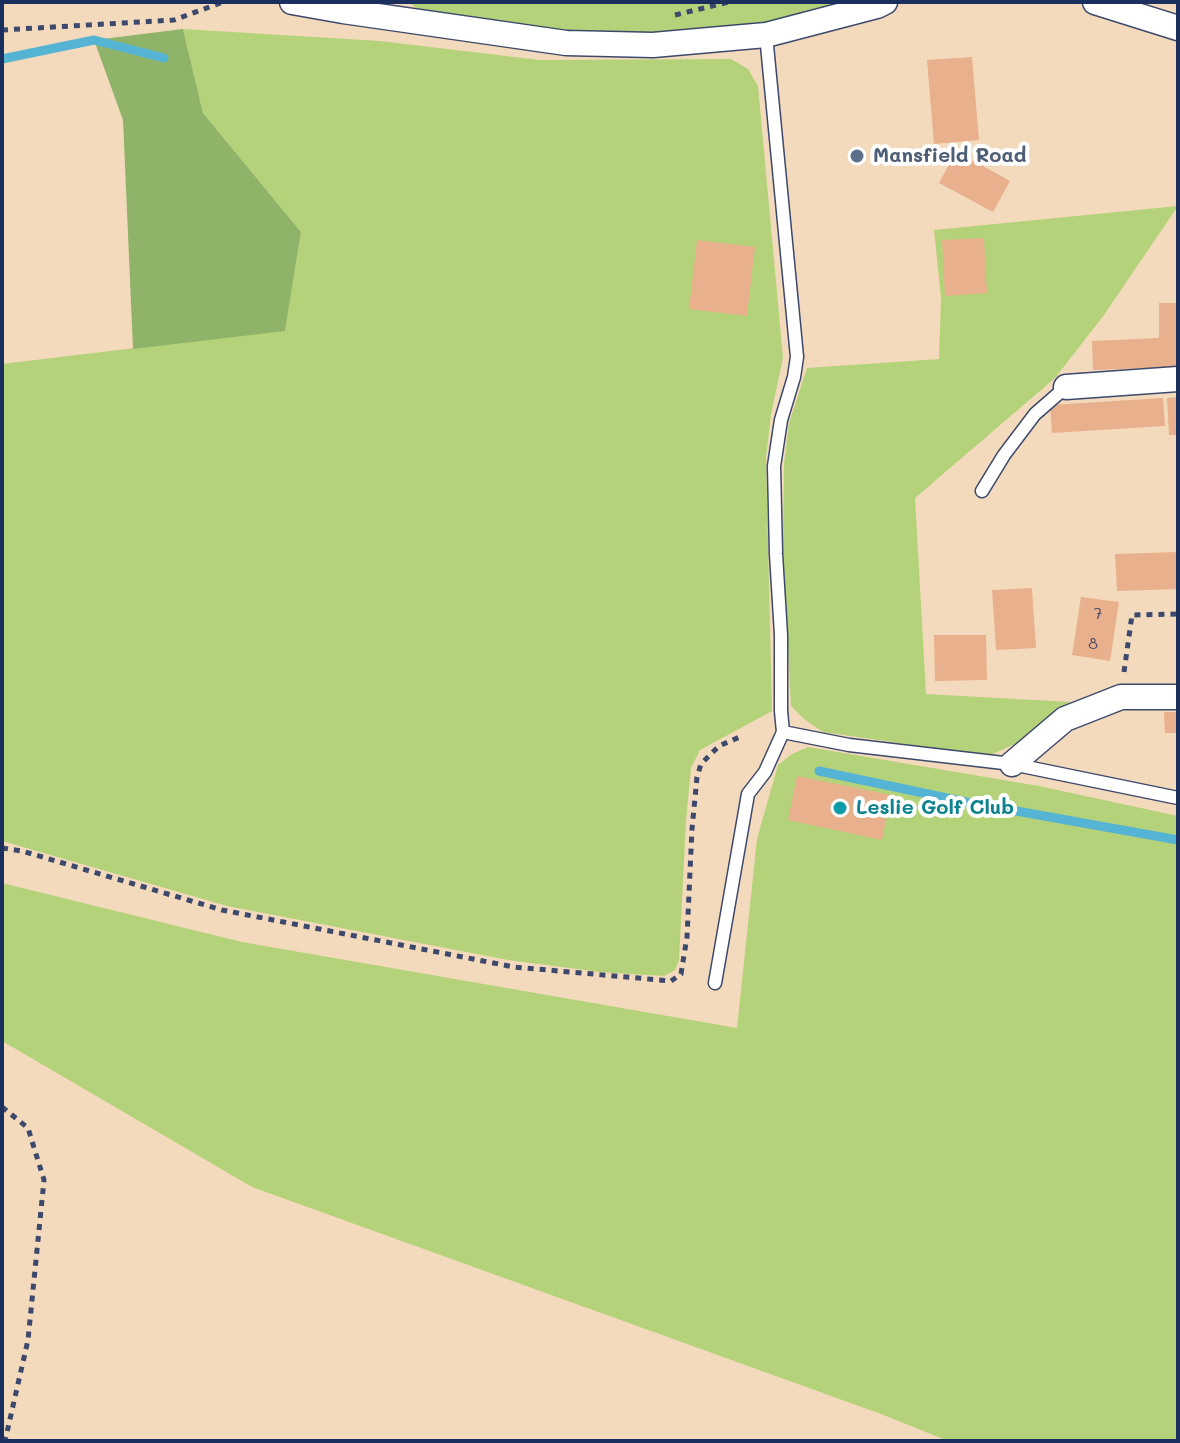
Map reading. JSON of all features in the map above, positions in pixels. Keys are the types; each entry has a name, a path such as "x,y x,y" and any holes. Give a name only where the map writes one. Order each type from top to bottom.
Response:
{"street":[{"path":"292,2 566,43 653,45 766,35 885,2"},
{"path":"1095,2 1178,28"},
{"path":"1066,387 1178,379"},
{"path":"1012,764 1065,719 1121,697 1178,697"}],"lane":[{"path":"715,983 748,794 765,772 783,732 774,466 781,420 797,357 766,35"},
{"path":"982,491 1035,414 1066,387"},
{"path":"783,732 849,745 1012,764 1178,798"}],"path":[{"path":"2,30 174,20 223,2"},
{"path":"1121,697 1132,615 1178,614"},
{"path":"2,848 22,851 222,910 514,967 671,981 681,974 687,937 697,777 701,764 719,746 742,736"},
{"path":"2,1107 28,1128 44,1180 28,1340 5,1441"}],"green space":[{"path":"409,2 885,2 714,40 435,24"},
{"path":"183,29 380,41 540,60 731,59 748,69 758,86 783,358 771,414 766,458 772,711 700,750 691,768 679,960 675,970 664,976 600,972 508,960 227,906 2,841 2,364 285,330 301,232 203,113"},
{"path":"183,29 203,113 301,232 285,331 133,349 123,120 94,40"},
{"path":"1178,206 1104,315 1055,378 915,498 926,694 1070,702 1024,740 988,756 823,732 804,719 791,706 783,550 784,464 789,423 807,368 939,359 941,298 934,230"},
{"name":"Leslie Golf Club","path":"808,747 1039,786 1178,816 1178,1441 948,1441 252,1187 2,1041 2,883 242,942 737,1028 757,839 778,765"}],"building":[{"path":"972,57 979,140 934,144 927,60"},
{"path":"956,151 1010,181 993,212 939,183"},
{"path":"984,238 987,293 945,296 942,240"},
{"path":"697,240 755,247 747,316 689,309"},
{"path":"1159,303 1178,303 1178,367 1093,370 1092,341 1159,338"},
{"path":"1178,397 1178,435 1169,435 1167,398"},
{"path":"1163,398 1165,426 1052,433 1050,405"},
{"path":"1178,552 1178,589 1117,591 1115,554"},
{"path":"1032,588 1036,648 996,650 992,590"},
{"path":"1081,597 1119,602 1110,661 1072,655"},
{"path":"934,635 986,635 987,680 935,681"},
{"path":"1164,712 1178,712 1178,733 1165,733"},
{"name":"Leslie Golf Club","path":"797,776 891,795 882,840 788,820"}],"waterway":[{"path":"2,59 94,40 164,58"},
{"path":"819,771 966,802 1178,840"}],"place":[{"name":"Mansfield Road","path":"857,156"},
{"name":"Leslie Golf Club","path":"840,808"}]}
